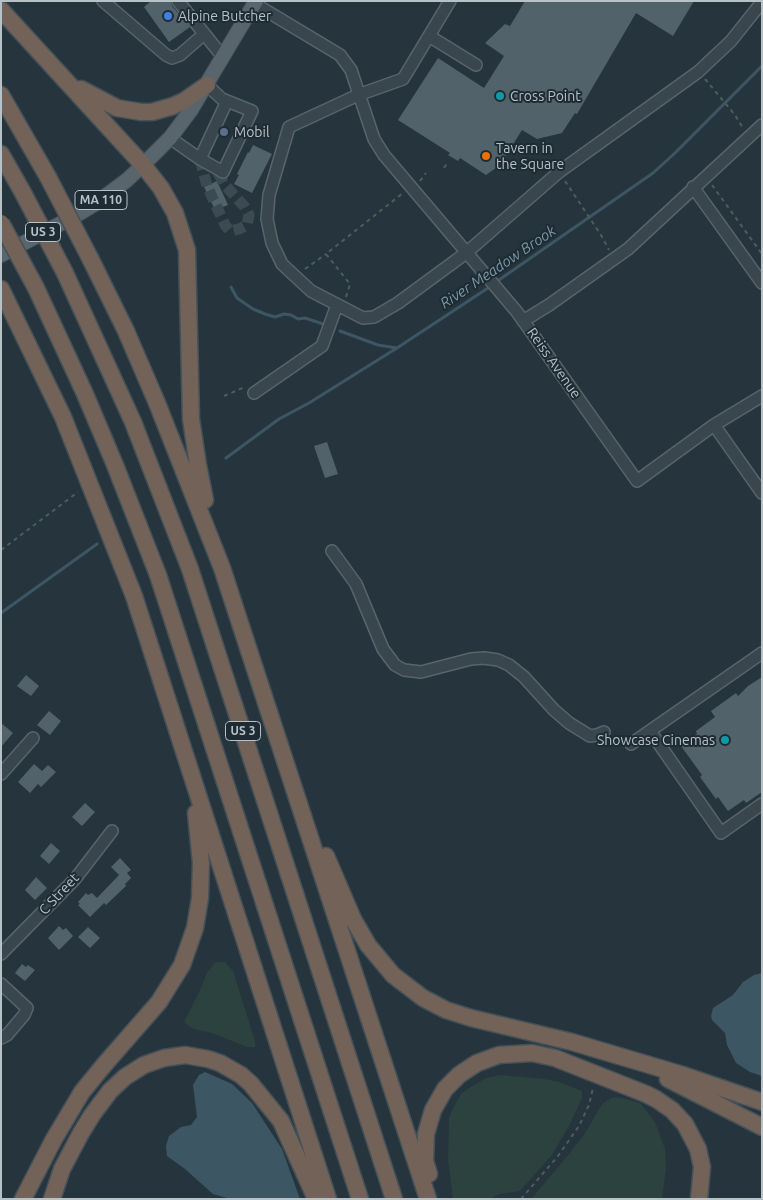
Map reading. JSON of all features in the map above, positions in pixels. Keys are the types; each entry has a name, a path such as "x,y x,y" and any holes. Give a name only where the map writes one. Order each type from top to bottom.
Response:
{"highway":[{"path":"1,10 144,166 161,188 176,213 187,250 193,436 200,481 222,568"},
{"path":"59,72 95,98 129,111 152,112 173,106 207,86"},
{"path":"1,95 48,177 91,260 157,403 222,568 428,1199"},
{"name":"US 3","path":"1,154 65,273 133,422 190,569 394,1199"},
{"name":"US 3","path":"1,222 36,288 86,394 160,583 360,1199"},
{"path":"5,296 62,417 109,532 146,633 328,1199"},
{"path":"24,1199 54,1139 82,1092 108,1059 159,1002 176,977 187,953 198,914 201,863 198,819 183,747"},
{"path":"283,755 353,919 368,945 393,974 423,998 452,1012 592,1048 683,1075 762,1102"},
{"path":"592,1048 655,1074 762,1126"},
{"path":"432,1199 432,1182 425,1161 425,1147 429,1122 438,1100 446,1089 467,1069 477,1063 499,1055 532,1053 555,1058 656,1099 672,1110 685,1124 695,1141 701,1158 702,1178 699,1199"},
{"path":"52,1199 62,1169 81,1132 110,1091 125,1077 144,1065 164,1058 185,1055 220,1063 252,1084 281,1121 316,1199"}],"main road":[{"name":"MA 110","path":"1,255 94,204 144,166 170,138 207,86 255,3"}],"street":[{"path":"103,1 161,51 172,58 180,55 204,34"},
{"path":"178,1 223,57"},
{"path":"450,1 403,79 358,95 289,127 269,195 267,219 272,244 282,264 311,291 364,318 374,317 398,303 466,252 559,172 698,72 731,41 762,2"},
{"path":"255,3 340,55 351,70 374,139 384,156 523,321"},
{"path":"429,36 476,65"},
{"path":"170,138 200,159 224,172 252,111 222,99 207,86"},
{"path":"200,159 227,101"},
{"name":"Reiss Avenue","path":"762,125 628,249 549,305 523,321 637,481 714,425 762,396"},
{"path":"693,187 762,283"},
{"path":"254,393 322,346 340,306"},
{"path":"714,425 762,493"},
{"path":"332,551 356,584 384,649 395,665 404,670 421,672 472,659 498,660 509,665 524,677 554,710 569,723 590,736 597,736 604,732"},
{"path":"631,744 762,653"},
{"path":"650,731 721,833 762,804"},
{"path":"1,774 33,738"},
{"name":"C Street","path":"1,954 75,879 112,831"},
{"path":"1,984 27,1008 24,1015 8,1035 1,1038"}],"path":[{"path":"702,76 736,115 749,137"},
{"path":"444,168 448,162"},
{"path":"421,181 426,174"},
{"path":"563,177 601,235 613,259"},
{"path":"709,181 762,254"},
{"path":"306,269 403,193"},
{"path":"326,254 350,284 340,306"},
{"path":"1,550 78,492"},
{"path":"521,1199 558,1156 579,1126 589,1105 594,1074"}],"green space":[{"path":"218,962 225,962 233,971 255,1041 255,1047 247,1047 212,1033 194,1029 185,1023 208,971"},
{"path":"500,1075 559,1082 582,1091 582,1098 552,1155 520,1191 499,1194 491,1199 453,1199 448,1159 449,1118 461,1094 486,1078"},
{"path":"613,1097 640,1103 655,1122 665,1149 666,1168 662,1199 531,1199 584,1135 602,1104"}],"water":[{"path":"762,973 762,1076 750,1072 736,1063 727,1045 725,1033 712,1020 711,1016 713,1008 733,995 743,982 754,975"},
{"path":"205,1072 232,1084 252,1103 282,1149 300,1199 230,1199 213,1194 167,1156 166,1146 169,1136 181,1127 191,1125 197,1117 193,1085 199,1075"}],"building":[{"name":"Alpine Butcher","path":"151,1 171,1 172,6 190,27 169,42 144,7"},
{"name":"Cross Point","path":"525,1 694,1 673,36 636,13 577,114 575,113 562,133 537,139 522,130 500,165 486,175 460,158 458,161 448,155 450,153 398,120 438,58 484,88 504,56 485,43 505,24 510,26"},
{"path":"253,145 272,154 252,193 234,184 239,175 237,174"},
{"path":"217,181 228,205 215,210 204,187"},
{"path":"327,442 338,474 325,478 314,446"},
{"path":"26,675 39,686 31,696 17,686"},
{"name":"Showcase Cinemas","path":"762,677 762,792 746,803 744,800 728,811 718,797 716,799 700,777 702,775 681,746 697,734 696,731 715,717 711,711 736,693 738,696 748,686"},
{"path":"49,711 61,721 50,735 37,725"},
{"path":"1,723 13,733 1,747"},
{"path":"34,764 42,771 48,765 56,772 41,787 38,784 30,793 18,782"},
{"path":"85,803 95,812 82,826 72,817"},
{"path":"51,843 60,851 49,864 40,856"},
{"path":"120,858 131,870 127,873 131,878 125,884 126,886 90,917 78,905 80,904 78,902 86,893 88,895 92,893 97,898 119,875 111,867"},
{"path":"36,877 47,888 35,900 25,890"},
{"path":"59,926 63,930 66,928 73,936 59,950 48,938"},
{"path":"88,927 100,938 90,948 78,937"},
{"path":"22,964 26,967 28,965 35,970 25,981 15,973"}],"waterway":[{"name":"River Meadow Brook","path":"496,282 653,173 762,66"},
{"name":"River Meadow Brook","path":"226,458 279,419 309,403 397,348 491,286"},
{"path":"231,287 237,298 253,309 265,314 275,317 284,314 291,315 298,319 305,318 323,324"},
{"path":"340,331 378,345 397,348"},
{"name":"River Meadow Brook","path":"1,613 97,544"}],"tunnel":[{"path":"200,159 207,186 225,225 230,231 239,229 247,225 249,215 244,206 224,184 215,167"}],"place":[{"name":"Alpine Butcher","path":"168,16"},
{"name":"Cross Point","path":"500,96"},
{"name":"Mobil","path":"224,132"},
{"name":"Tavern in the Square","path":"486,156"},
{"name":"Showcase Cinemas","path":"725,740"}]}
